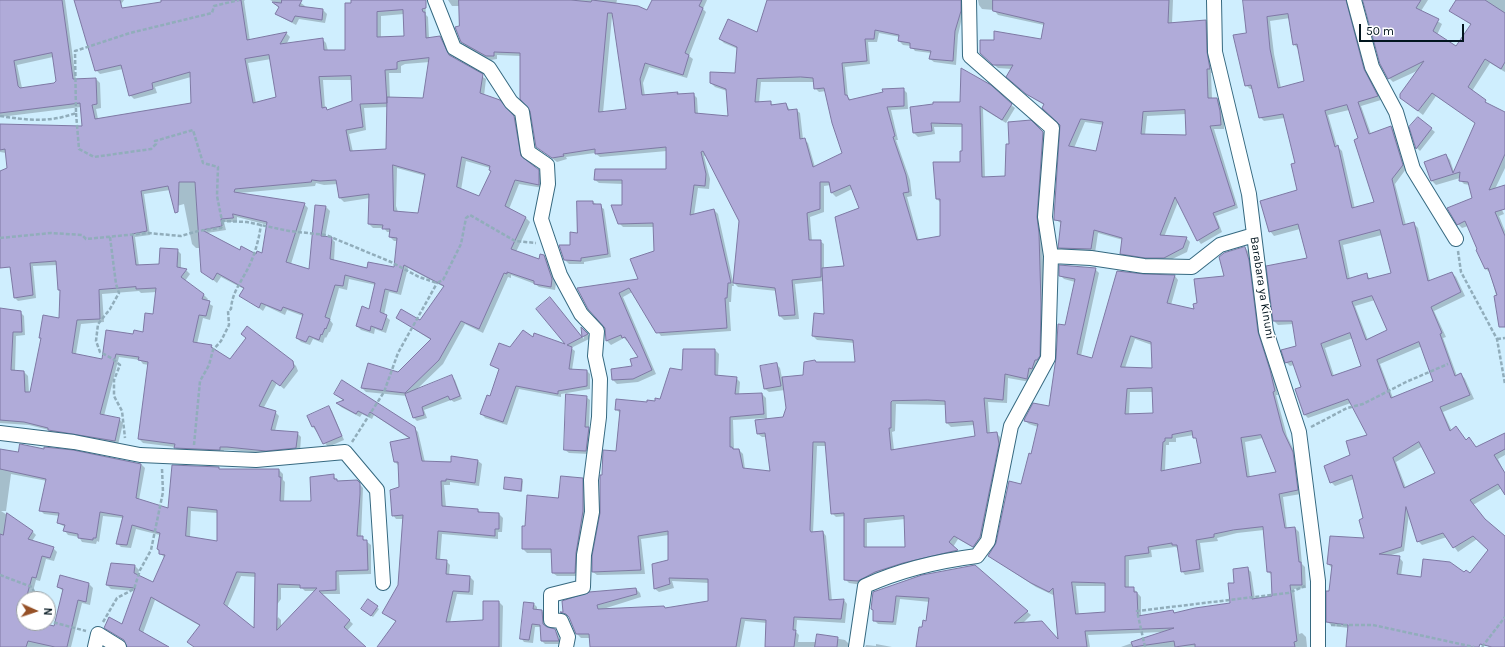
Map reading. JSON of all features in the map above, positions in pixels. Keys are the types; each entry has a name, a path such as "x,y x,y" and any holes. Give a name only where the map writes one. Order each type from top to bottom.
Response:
{"street":[{"path":"435,0 454,48 489,68 511,102 522,112 528,152 547,165 548,184 541,219 549,244 564,281 581,314 597,331 595,356 600,379 599,417 591,480 592,512 584,555 583,587 551,595 551,620 561,621 568,637 566,647"},
{"path":"856,647 865,586 906,570 953,559 977,556 988,541 1011,426 1048,358 1050,256 1045,217 1052,128 970,56 969,0"},
{"name":"Barabara ya Kinuni","path":"1214,0 1215,52 1249,194 1266,331 1299,432 1318,581 1318,647"},
{"path":"1354,0 1372,67 1396,112 1413,169 1456,238"},
{"path":"1050,256 1091,258 1144,266 1192,266 1220,245 1254,235"},
{"path":"0,433 74,442 127,452 161,456 256,460 345,452 377,490 383,583"},
{"path":"97,640 119,647"}],"path":[{"path":"0,238 50,233 82,235 86,239 148,233 181,236 198,231 221,228 223,225 217,196 218,167 202,163 193,130 154,141 156,144 151,149 94,157 79,149 76,113 75,51 130,33 212,13 214,6 239,0"},
{"path":"0,116 38,121 76,113"},
{"path":"345,452 384,392 398,353 437,283 443,280 461,244 466,218 470,214 515,241 549,244"},
{"path":"222,221 247,222 289,231 326,235 391,262 419,277 437,283"},
{"path":"190,457 194,444 200,381 209,365 213,350 221,341 229,326 228,311 231,309 232,298 247,271 259,238 261,224"},
{"path":"110,237 116,284 119,292 110,309 98,324 96,341 100,352 113,359 120,365 114,380 114,396 122,411 127,452"},
{"path":"1456,238 1461,272 1497,338 1505,384"},
{"path":"1497,338 1505,338"},
{"path":"1299,432 1347,408 1363,404 1406,382 1448,364"},
{"path":"56,624 97,640 104,617 117,598 134,589 140,570 151,550 163,492 161,456"},
{"path":"0,575 32,587 34,591"},
{"path":"1145,647 1137,611 1288,593 1318,581"},
{"path":"1482,647 1505,617"},
{"path":"1318,625 1373,625 1474,647"}],"building":[{"path":"0,0 62,0 73,79 96,78 97,104 92,105 95,119 191,103 190,72 152,83 153,89 129,96 121,65 95,71 74,0 120,0 122,8 161,2 161,0 241,0 247,40 287,32 280,44 323,38 324,50 345,50 345,3 351,3 351,0 426,0 426,8 422,9 423,12 425,12 426,38 440,36 449,55 483,74 480,93 500,100 514,116 521,156 539,170 539,185 515,180 505,206 526,217 511,249 539,259 540,254 544,255 552,279 551,287 534,284 534,281 507,272 507,274 504,273 479,329 461,321 439,360 405,393 361,388 368,363 398,372 431,339 396,318 401,309 420,320 444,286 404,265 397,292 385,289 380,312 387,315 382,330 371,326 370,331 356,326 362,306 369,309 375,283 345,275 343,286 335,285 325,317 330,319 326,329 325,328 322,335 321,334 319,340 309,336 306,342 296,338 303,314 283,307 281,311 261,303 259,308 239,296 244,288 217,273 213,280 201,272 195,182 179,182 178,212 175,213 168,186 141,191 147,231 132,234 136,265 159,264 160,248 178,249 177,267 187,269 181,277 204,294 202,299 210,301 206,316 199,315 193,342 212,345 211,347 230,359 246,338 241,334 247,326 293,361 294,367 280,386 272,380 259,406 276,411 271,430 298,432 296,448 266,451 227,447 220,447 220,450 174,448 175,444 138,439 148,362 138,360 139,357 116,354 100,414 120,418 115,441 48,430 48,428 24,422 0,420 0,308 21,311 22,332 13,332 11,370 24,371 25,392 30,392 41,338 39,338 43,315 59,318 60,290 58,290 56,261 30,263 33,295 14,298 10,267 0,268 0,171 7,168 5,149 0,150 0,124 82,126 80,103 0,113","holes":["403,10 404,36 377,37 377,12","52,53 56,81 54,83 20,88 18,86 14,61","269,55 276,97 253,103 245,59","429,58 423,98 387,97 387,102 385,70 397,69 397,62 400,61","351,76 352,101 327,110 326,107 322,108 319,77","387,103 386,149 350,151 346,130 363,127 360,104","462,157 490,166 489,170 491,171 479,196 457,187","393,165 425,174 418,213 394,211","312,180 336,180 339,198 369,194 368,224 383,225 382,229 390,229 389,237 397,238 394,267 368,262 367,268 330,259 332,237 321,236 326,206 315,205 309,269 286,262 305,203 234,192 235,189 311,182","233,214 267,222 262,253 257,251 256,254 241,246 240,250 202,230 222,226 221,219 233,218","136,287 136,289 156,288 153,314 145,313 143,332 134,330 133,334 106,330 102,359 72,353 77,320 100,319 99,290"]},
{"path":"282,0 302,0 299,6 323,9 322,20 295,16 292,22 275,14 279,7 272,2 281,3"},
{"path":"459,0 571,0 591,2 592,0 638,6 647,10 652,0 702,0 699,6 703,8 685,53 689,55 683,75 645,63 640,79 642,95 678,92 677,94 694,93 695,113 728,116 726,89 710,83 710,72 735,73 737,47 719,39 728,19 757,32 767,0 961,0 961,11 955,31 953,61 929,59 931,51 910,48 910,43 898,41 899,35 875,30 874,39 865,39 867,61 842,63 845,95 847,95 849,100 883,92 882,89 904,88 904,106 887,107 895,136 893,137 906,175 909,192 903,193 917,240 940,236 940,199 936,199 933,162 960,162 960,151 962,151 962,124 931,123 932,131 913,133 910,107 933,104 933,102 960,102 961,68 991,85 1012,104 1002,120 980,106 982,177 1005,176 1006,144 1009,144 1008,122 1031,120 1043,132 1037,217 1039,233 1041,304 1040,356 1037,360 1035,360 1032,369 1029,368 1027,379 1005,374 1003,400 984,398 987,433 997,432 999,444 980,537 973,547 954,536 949,542 958,550 903,563 875,572 858,581 844,580 844,513 831,514 825,442 813,442 810,530 811,532 823,531 829,600 844,599 841,619 794,617 793,630 796,630 794,647 765,647 766,620 741,618 736,647 590,647 589,634 576,634 569,617 560,612 563,612 562,601 589,592 636,588 637,594 597,605 598,609 664,606 665,608 708,601 708,579 669,578 670,584 654,589 652,564 668,560 668,531 638,536 641,570 592,572 592,556 600,513 600,475 602,475 603,450 616,451 620,410 615,410 616,399 647,402 647,400 655,401 655,398 660,399 670,368 682,370 683,349 715,349 715,375 737,377 735,394 762,393 764,414 730,417 730,447 733,449 739,449 743,468 770,471 765,433 757,434 755,420 783,417 786,408 782,377 803,375 804,362 815,360 816,362 855,362 853,340 812,336 814,313 824,314 822,268 844,266 835,217 859,208 850,185 831,193 829,182 820,182 820,209 807,213 809,240 821,240 821,277 792,280 795,315 779,316 775,288 733,283 739,221 703,151 701,152 706,174 705,186 694,185 690,215 714,209 731,283 728,283 727,298 725,298 727,328 656,333 629,288 619,293 652,370 633,379 612,380 611,369 632,366 630,359 638,357 625,337 622,338 621,335 606,341 605,328 588,309 577,288 638,279 630,259 654,251 653,223 618,224 611,205 622,205 622,180 594,180 595,169 666,169 666,147 595,154 595,149 563,154 564,156 552,158 536,147 530,111 520,99 520,53 494,52 494,56 486,56 461,42 455,27 459,26","holes":["608,13 612,13 626,109 599,112","801,77 813,78 814,89 824,88 832,123 842,153 813,167 805,138 800,139 797,109 788,110 786,103 771,105 771,101 755,102 757,79","892,401 945,401 946,423 973,421 975,436 891,450 889,428 891,428","904,516 905,547 864,547 864,519"]},
{"path":"993,0 1169,0 1168,23 1206,20 1207,52 1210,69 1207,69 1208,98 1217,98 1221,125 1210,126 1235,205 1213,213 1219,228 1197,241 1175,197 1160,235 1187,237 1183,248 1164,258 1145,258 1120,254 1122,238 1094,230 1091,249 1058,248 1061,221 1054,220 1054,217 1060,125 1042,108 1044,104 1026,94 1006,77 1013,65 993,65 980,53 980,40 994,40 994,31 1041,39 1044,23 993,11","holes":["1185,110 1186,135 1141,134 1143,112","1081,119 1103,122 1096,151 1069,146"]},
{"path":"1243,0 1346,0 1364,69 1378,96 1358,102 1369,134 1391,126 1403,165 1392,179 1403,225 1414,222 1428,281 1452,272 1461,292 1431,307 1442,333 1440,334 1455,376 1461,373 1470,395 1440,407 1450,431 1456,426 1466,440 1469,437 1476,447 1505,433 1505,449 1494,455 1505,473 1505,495 1498,484 1470,500 1485,519 1505,536 1505,647 1492,647 1480,644 1479,647 1346,647 1348,625 1326,622 1326,591 1329,591 1332,565 1327,564 1330,536 1364,538 1359,520 1363,518 1352,475 1330,483 1324,466 1350,455 1346,441 1367,435 1348,399 1304,415 1295,389 1301,387 1292,361 1285,363 1281,350 1296,346 1292,321 1273,321 1266,266 1307,258 1298,224 1269,232 1260,201 1297,190 1291,164 1295,163 1283,114 1259,118 1251,85 1245,86 1233,35 1246,33","holes":["1288,14 1293,45 1297,44 1304,81 1278,88 1270,49 1267,17","1347,105 1358,138 1354,140 1374,202 1352,208 1338,145 1335,147 1325,111","1380,230 1391,273 1368,279 1367,273 1347,279 1339,241","1372,296 1387,330 1366,340 1352,302","1350,333 1361,366 1332,376 1321,344","1419,342 1433,381 1391,398 1377,360","1419,442 1435,473 1404,488 1393,458","1406,507 1417,542 1443,533 1453,548 1473,536 1488,550 1470,573 1466,570 1464,572 1450,562 1423,559 1421,577 1397,574 1400,556 1379,554 1401,547"]},
{"path":"1363,0 1421,0 1416,8 1439,19 1433,31 1456,46 1471,24 1449,11 1456,0 1485,0 1505,13 1505,62 1501,69 1485,59 1468,87 1486,100 1485,102 1505,112 1505,154 1489,190 1505,185 1505,209 1495,212 1505,236 1505,327 1499,327 1494,296 1497,295 1488,268 1485,269 1465,221 1457,225 1447,208 1472,198 1468,182 1459,181 1460,172 1431,181 1424,162 1446,154 1453,173 1475,123 1432,93 1418,111 1400,98 1400,94 1424,61 1388,79 1380,64"},
{"path":"1418,117 1432,128 1416,149 1409,127"},
{"path":"577,201 593,201 593,204 601,204 608,254 581,258 581,261 564,260 559,245 570,245 570,232 577,233"},
{"path":"1245,247 1249,260 1258,332 1270,370 1275,391 1273,392 1283,431 1293,452 1298,490 1279,494 1285,528 1295,527 1299,562 1301,562 1302,585 1290,585 1297,641 1294,642 1295,647 1195,647 1195,644 1175,647 1174,641 1133,647 1131,642 1174,628 1085,631 1087,647 916,647 919,627 922,627 923,620 926,621 929,598 896,596 893,622 873,621 873,610 871,609 873,592 922,575 975,565 1028,611 1014,623 1042,621 1058,639 1053,588 1049,592 1031,583 988,556 996,543 1009,481 1021,484 1029,453 1031,454 1038,424 1024,421 1025,418 1033,403 1049,406 1056,358 1058,324 1065,325 1075,279 1059,276 1059,265 1096,268 1077,354 1092,358 1117,271 1175,275 1167,303 1194,309 1193,304 1197,303 1194,279 1224,276 1219,257 1224,253","holes":["1131,336 1151,342 1152,368 1121,367","1152,388 1153,413 1125,414 1127,389","1192,431 1193,438 1196,438 1201,463 1161,471 1163,442 1165,441 1165,438 1172,438 1172,435","1261,435 1276,472 1247,477 1241,438","1263,527 1267,572 1271,572 1272,596 1252,599 1248,567 1233,569 1234,583 1228,583 1230,603 1195,608 1174,613 1173,610 1138,616 1137,592 1134,592 1134,587 1125,587 1125,556 1149,553 1148,547 1172,543 1172,545 1177,545 1181,572 1200,569 1196,540 1214,537 1214,534 1233,530","1072,582 1105,583 1105,612 1076,614"]},
{"path":"550,297 582,337 581,327 588,334 567,345 572,347 569,369 587,370 587,386 558,391 558,394 516,386 503,422 480,414 487,395 490,396 499,369 490,365 499,343 510,347 523,330 533,337 534,333 565,344 536,309"},
{"path":"777,363 781,386 764,389 760,366"},
{"path":"452,375 460,396 450,400 448,396 422,407 424,415 413,418 405,394"},
{"path":"342,380 415,427 422,461 451,462 451,456 478,460 475,483 446,479 446,481 441,481 442,506 478,509 478,512 499,513 499,529 495,529 495,536 438,531 436,559 447,560 446,574 470,576 469,592 453,591 446,622 483,620 483,601 499,601 499,647 377,647 396,621 382,613 398,585 403,515 392,516 390,490 399,487 398,462 394,462 390,442 410,438 370,412 368,416 358,411 356,414 336,403 344,400 334,394"},
{"path":"566,394 587,396 585,427 589,427 586,451 564,450"},
{"path":"329,406 342,436 323,444 307,416"},
{"path":"20,444 44,449 44,447 73,450 141,464 136,498 168,508 172,465 219,467 219,469 279,469 279,477 281,477 280,501 311,501 310,477 334,474 334,479 337,479 337,481 357,480 360,483 360,494 357,536 363,536 363,540 367,540 368,570 336,571 336,590 319,591 350,620 344,627 366,647 194,647 187,642 200,625 151,597 139,630 169,647 127,647 124,640 104,628 109,617 122,624 135,588 106,585 111,563 135,565 134,573 153,582 165,555 159,554 159,550 157,549 160,533 132,525 127,545 116,544 123,516 100,512 96,538 93,538 93,540 78,538 78,534 63,531 65,525 57,523 59,513 39,511 46,479 0,469 0,449 18,452","holes":["188,507 217,510 217,541 186,536","237,572 255,573 254,628 224,604","278,584 300,585 300,588 317,588 277,630"]},
{"path":"561,476 583,478 583,511 576,553 575,573 552,573 551,549 522,549 522,526 525,526 527,495 558,498"},
{"path":"505,477 522,479 521,491 504,489"},
{"path":"7,513 33,531 28,539 54,547 50,558 42,556 36,578 32,577 28,591 16,591 16,631 56,631 56,618 63,589 57,587 60,575 89,583 86,602 78,600 67,647 55,647 28,641 26,647 0,647 0,534 3,535"},
{"path":"368,599 378,606 371,616 361,609"},
{"path":"524,602 534,603 533,609 542,610 543,624 547,627 555,629 559,641 541,641 540,625 532,624 529,640 520,639"},
{"path":"817,634 838,637 837,647 815,647"}]}
